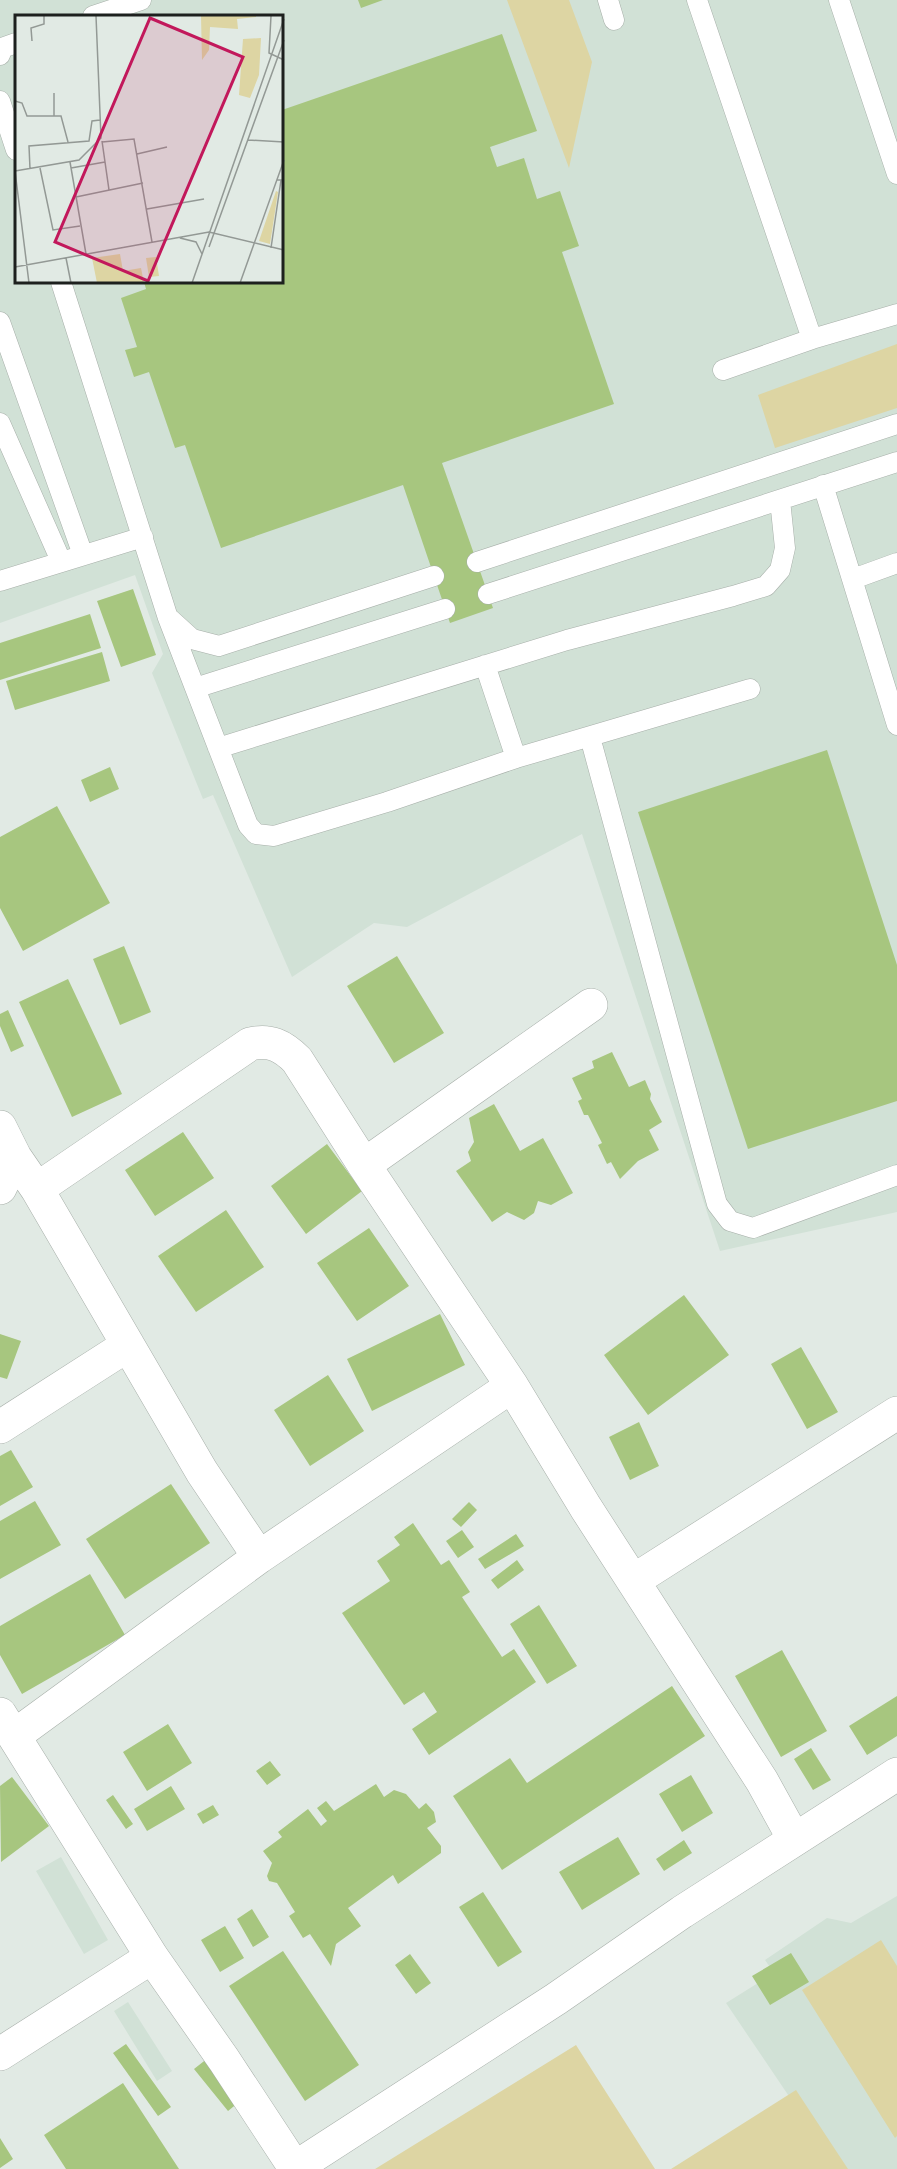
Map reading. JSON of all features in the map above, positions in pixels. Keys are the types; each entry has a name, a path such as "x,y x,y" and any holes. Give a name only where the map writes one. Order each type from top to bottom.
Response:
{"street":[{"path":"364,1165 591,1005"},
{"path":"37,1189 250,1044 266,1041 282,1047 297,1060 364,1165 512,1386 586,1508 762,1781 794,1839"},
{"path":"0,1127 15,1157 37,1189 202,1472 260,1557"},
{"path":"0,1188 15,1157"},
{"path":"0,1427 128,1345"},
{"path":"512,1386 7,1725 152,1957 224,2060 294,2168 556,1999 682,1912 897,1774"},
{"path":"633,1581 897,1413"},
{"path":"0,2054 152,1957"}],"lane":[{"path":"96,15 141,0"},
{"path":"608,0 614,20"},
{"path":"698,0 812,339"},
{"path":"839,0 897,174"},
{"path":"0,55 2,48 15,43"},
{"path":"0,101 15,147"},
{"path":"62,284 168,618 248,825 256,834 274,836 387,802 516,758 750,688"},
{"path":"723,370 812,339 897,314"},
{"path":"0,322 83,555"},
{"path":"0,423 61,561"},
{"path":"477,562 897,424"},
{"path":"488,594 897,462"},
{"path":"823,485 853,579 890,677 897,725"},
{"path":"218,748 567,640 766,586 780,570 785,548 780,500"},
{"path":"0,581 143,537"},
{"path":"853,579 897,563"},
{"path":"168,618 192,639 219,646 434,576"},
{"path":"195,688 446,609"},
{"path":"485,665 516,758"},
{"path":"590,737 717,1204 730,1221 753,1228 897,1175"}],"shaded area":[{"path":"0,0 897,0 897,1212 720,1251 582,834 407,927 374,923 292,977 213,795 203,799 152,673 163,654 135,575 0,623"},
{"path":"507,0 569,0 592,62 569,168"},
{"path":"897,344 897,408 775,448 758,395"},
{"path":"61,1857 108,1940 84,1954 36,1871"},
{"path":"897,1896 897,2169 838,2169 726,2003 774,1973 765,1960 827,1918 851,1923"},
{"path":"881,1940 897,1966 897,2136 895,2138 802,1990"},
{"path":"128,2002 172,2071 157,2081 114,2011"},
{"path":"576,2045 655,2169 375,2169"},
{"path":"796,2090 848,2169 671,2169"}],"building":[{"path":"358,0 383,0 361,8"},
{"path":"502,34 537,131 490,147 497,167 524,158 537,199 560,191 579,246 562,252 614,404 442,463 493,608 450,623 403,485 221,548 185,445 175,448 149,372 134,377 125,350 137,347 121,298 146,289 145,284 284,284 284,109"},
{"path":"133,589 156,655 121,667 97,601"},
{"path":"90,614 101,648 0,680 0,643"},
{"path":"102,652 110,681 15,710 6,681"},
{"path":"827,750 897,965 897,1101 748,1149 638,812"},
{"path":"110,767 119,789 90,802 81,780"},
{"path":"57,806 110,903 23,951 0,908 0,837"},
{"path":"124,946 151,1012 120,1025 93,959"},
{"path":"397,956 444,1033 394,1063 347,986"},
{"path":"68,979 122,1094 72,1117 19,1002"},
{"path":"8,1010 24,1046 11,1052 0,1026 0,1014"},
{"path":"612,1052 629,1087 645,1080 651,1094 650,1099 662,1122 649,1130 659,1150 638,1161 620,1179 611,1162 607,1164 598,1145 602,1143 588,1115 584,1115 578,1101 582,1099 572,1078 594,1068 592,1061"},
{"path":"494,1104 520,1151 543,1138 573,1193 551,1205 538,1201 534,1213 524,1220 507,1212 492,1222 456,1171 471,1161 468,1152 474,1142 469,1118"},
{"path":"183,1132 214,1178 155,1216 125,1170"},
{"path":"327,1144 362,1191 306,1234 271,1186"},
{"path":"226,1210 264,1267 196,1312 158,1256"},
{"path":"369,1228 409,1286 357,1321 317,1263"},
{"path":"684,1295 729,1355 648,1415 604,1355"},
{"path":"440,1314 465,1365 372,1411 347,1359"},
{"path":"0,1334 21,1341 7,1379 0,1377"},
{"path":"801,1347 838,1412 807,1429 771,1364"},
{"path":"328,1375 364,1431 310,1466 274,1410"},
{"path":"639,1422 659,1466 630,1480 609,1437"},
{"path":"11,1450 33,1487 0,1506 0,1456"},
{"path":"171,1484 210,1543 125,1599 86,1539"},
{"path":"35,1501 61,1545 0,1579 0,1521"},
{"path":"469,1502 477,1510 461,1527 452,1519"},
{"path":"413,1523 441,1565 449,1560 470,1592 462,1597 502,1657 514,1649 536,1682 429,1755 412,1729 437,1712 424,1692 404,1705 342,1613 390,1581 377,1561 400,1545 394,1537"},
{"path":"462,1530 474,1547 458,1558 446,1541"},
{"path":"516,1534 524,1546 485,1569 478,1559"},
{"path":"517,1560 524,1570 498,1589 491,1580"},
{"path":"90,1574 125,1635 22,1694 0,1655 0,1626"},
{"path":"539,1605 577,1666 547,1684 510,1624"},
{"path":"782,1650 827,1731 781,1757 735,1676"},
{"path":"672,1686 705,1736 502,1870 453,1796 510,1758 527,1783"},
{"path":"897,1696 897,1736 867,1755 849,1726"},
{"path":"168,1724 192,1763 147,1791 123,1752"},
{"path":"811,1748 831,1780 813,1790 794,1759"},
{"path":"270,1761 281,1775 267,1785 256,1771"},
{"path":"691,1775 713,1813 682,1832 659,1794"},
{"path":"12,1777 49,1826 1,1862 0,1786"},
{"path":"376,1784 384,1797 394,1790 406,1794 419,1809 426,1803 434,1812 436,1822 427,1828 441,1846 441,1853 398,1884 393,1875 348,1908 361,1926 336,1944 331,1966 310,1934 303,1938 289,1916 295,1912 277,1883 269,1881 267,1876 272,1863 263,1851 282,1837 278,1832 308,1809 321,1826 327,1821 317,1808 326,1801 334,1811"},
{"path":"171,1786 185,1809 147,1831 134,1809"},
{"path":"113,1795 133,1824 126,1829 106,1800"},
{"path":"213,1805 219,1815 203,1824 197,1814"},
{"path":"618,1837 640,1874 582,1910 559,1872"},
{"path":"684,1840 692,1853 664,1871 656,1859"},
{"path":"483,1892 522,1952 498,1967 459,1907"},
{"path":"252,1909 269,1937 253,1947 237,1919"},
{"path":"225,1926 244,1958 220,1972 201,1940"},
{"path":"283,1951 359,2065 305,2101 229,1986"},
{"path":"791,1953 809,1982 770,2005 752,1976"},
{"path":"410,1954 431,1983 416,1994 395,1965"},
{"path":"227,2043 260,2085 228,2111 194,2069"},
{"path":"126,2044 171,2107 158,2116 113,2053"},
{"path":"123,2083 179,2169 66,2169 44,2135"},
{"path":"0,2138 13,2159 0,2168"}]}
